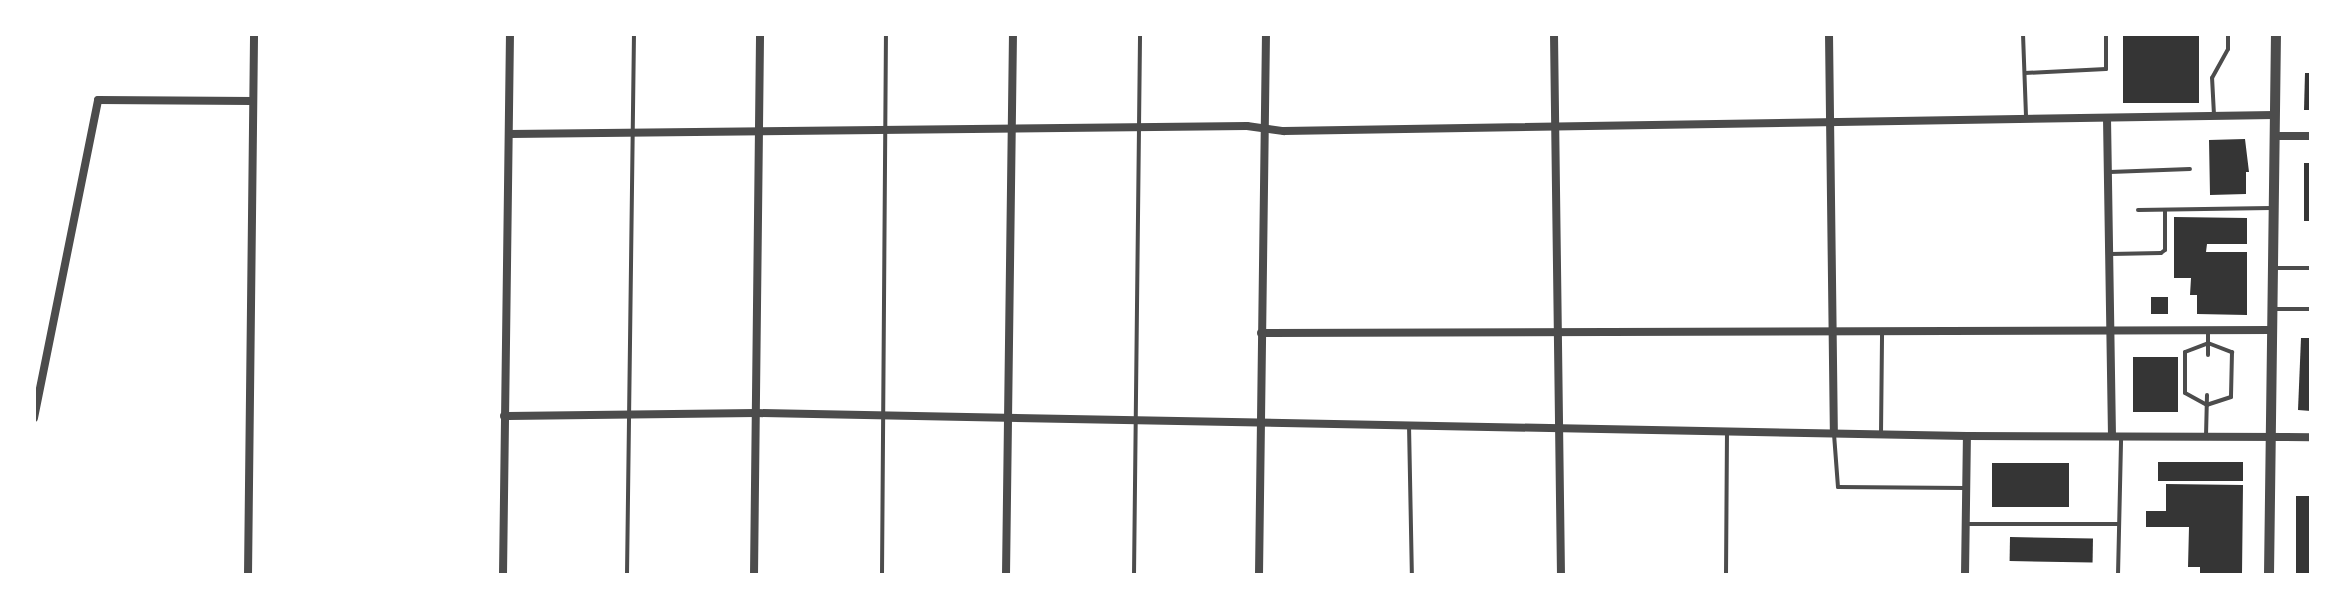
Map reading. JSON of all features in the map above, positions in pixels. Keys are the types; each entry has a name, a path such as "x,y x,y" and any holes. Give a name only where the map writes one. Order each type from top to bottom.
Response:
{"street":[{"path":"248,575 254,34"},
{"path":"503,575 510,34"},
{"path":"754,575 760,34"},
{"path":"1006,575 1013,34"},
{"path":"1259,575 1266,34"},
{"path":"1554,34 1561,575"},
{"path":"1829,34 1834,432"},
{"path":"2269,575 2276,34"},
{"path":"34,418 98,100 253,101"},
{"path":"510,134 1012,127 1555,127 2274,115"},
{"path":"2107,118 2110,329 2116,436"},
{"path":"2274,136 2311,136"},
{"path":"1261,333 2272,330"},
{"path":"504,416 756,413 1967,436 2311,437"},
{"path":"1965,575 1967,436"}],"lane":[{"path":"627,575 634,34"},
{"path":"882,575 886,34"},
{"path":"1134,575 1140,34"},
{"path":"2023,34 2026,120"},
{"path":"2025,73 2106,69 2106,34"},
{"path":"2214,116 2212,78 2228,49 2228,34"},
{"path":"2108,172 2190,169"},
{"path":"2138,210 2273,208"},
{"path":"2109,254 2161,253 2165,250 2165,209"},
{"path":"2273,268 2311,268"},
{"path":"2272,309 2311,309"},
{"path":"1881,434 1882,330"},
{"path":"2208,330 2208,355"},
{"path":"2208,343 2232,352 2231,397 2207,405 2185,393 2185,352 2208,343"},
{"path":"2206,436 2207,395"},
{"path":"1409,424 1412,575"},
{"path":"1726,575 1727,431"},
{"path":"1834,432 1838,487 1966,488"},
{"path":"2116,436 2118,575"},
{"path":"1966,524 2119,524"}],"building":[{"path":"2123,34 2199,34 2199,103 2123,103"},
{"path":"2305,73 2311,73 2311,110 2304,110"},
{"path":"2245,139 2249,172 2246,172 2246,194 2210,195 2209,140"},
{"path":"2304,163 2311,163 2311,221 2304,221"},
{"path":"2174,217 2247,218 2247,244 2207,244 2206,252 2247,252 2247,315 2197,314 2197,295 2190,295 2191,278 2174,278"},
{"path":"2151,297 2168,297 2168,314 2151,314"},
{"path":"2301,338 2311,338 2311,411 2298,410"},
{"path":"2133,357 2178,357 2178,412 2133,412"},
{"path":"2158,462 2243,462 2243,481 2158,481"},
{"path":"1992,463 2069,463 2069,507 1992,507"},
{"path":"2166,484 2243,485 2242,575 2200,575 2200,567 2188,567 2189,527 2146,527 2146,511 2166,511"},
{"path":"2296,496 2311,496 2311,575 2296,575"},
{"path":"2010,537 2093,538 2093,562 2010,561"}]}
